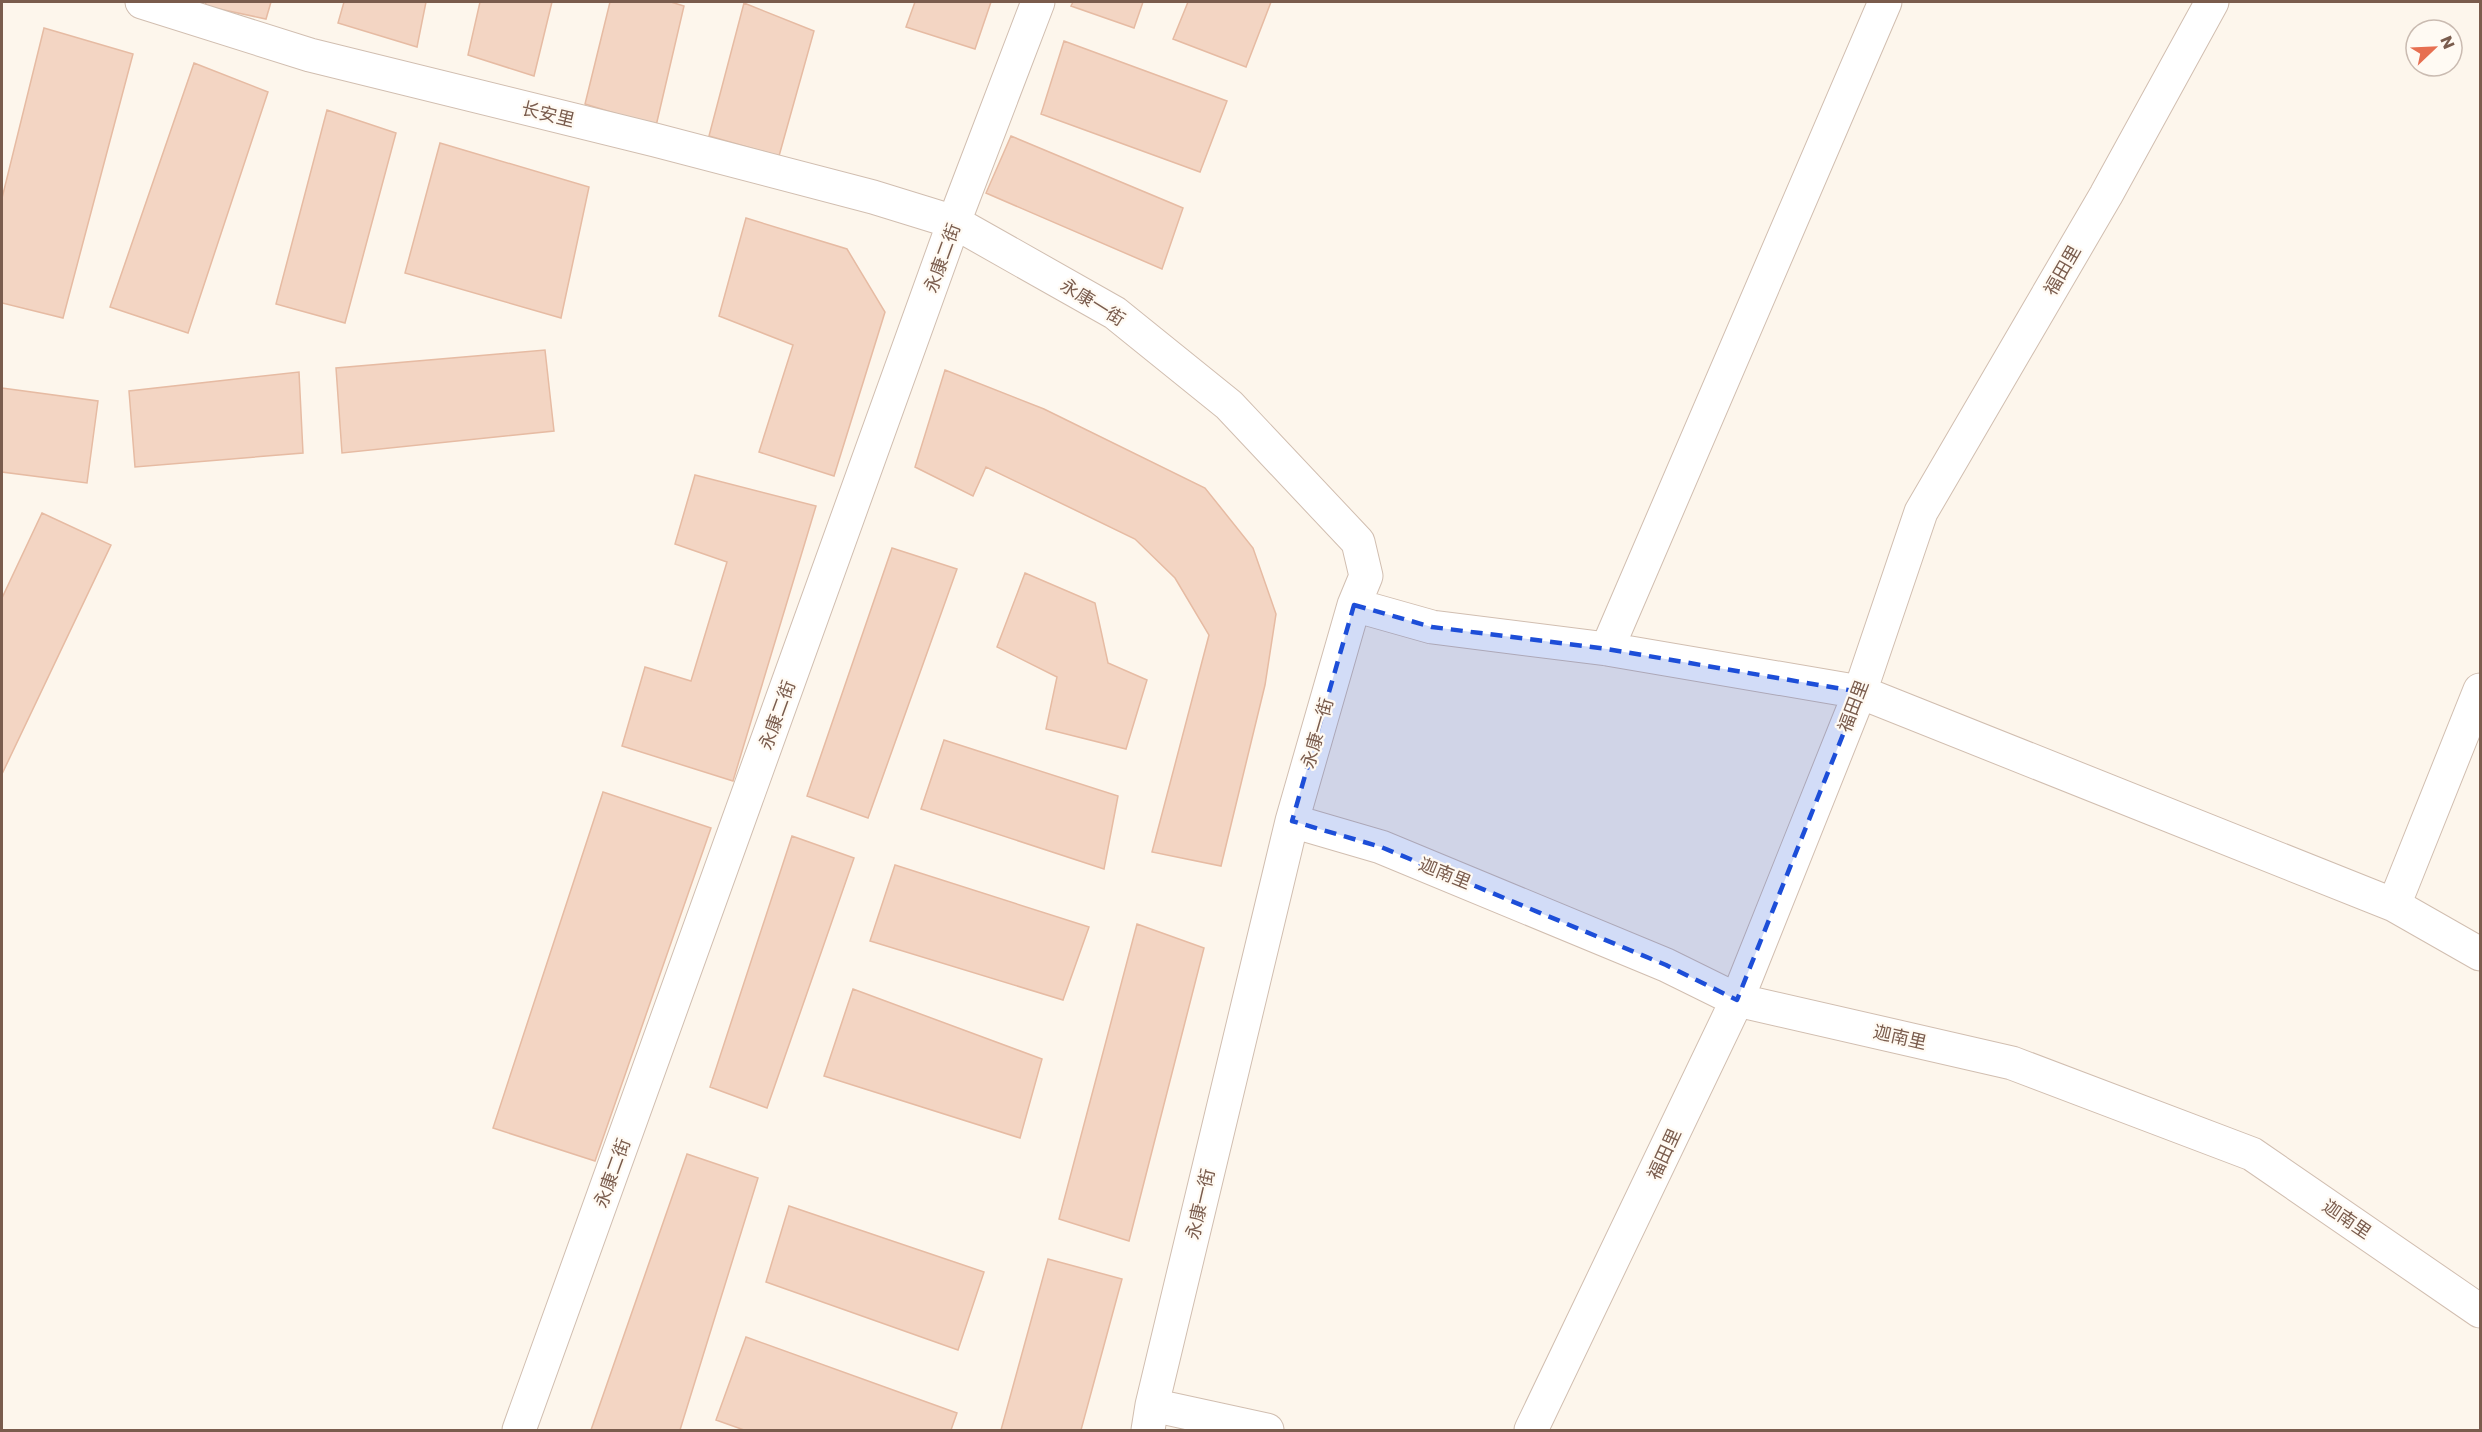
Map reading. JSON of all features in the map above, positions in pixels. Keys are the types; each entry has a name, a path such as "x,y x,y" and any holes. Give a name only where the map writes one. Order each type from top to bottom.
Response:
{"street":[{"name":"长安里","path":"142,2 310,55 655,140 873,197 954,222"},
{"name":"永康二街","path":"519,1431 954,222 1038,2"},
{"path":"1607,649 1885,2"},
{"name":"福田里","path":"1531,1431 1737,1000 1860,692 1921,512 2106,195 2212,2"},
{"name":"永康一街","path":"954,222 1115,313 1229,405 1358,542 1366,576 1354,605 1292,821 1150,1418"},
{"path":"1354,605 1432,627 1607,649 1860,692 2394,905 2481,954"},
{"path":"2394,905 2481,690"},
{"name":"迦南里","path":"1292,821 1381,847 1666,965 1737,1000 2012,1063 2252,1154 2481,1311"},
{"path":"1150,1418 1268,1431"}],"highlighted area":[{"path":"1354,605 1432,627 1607,649 1860,692 1737,1000 1666,965 1381,847 1292,821"}],"building":[{"path":"206,2 271,2 266,19 205,6"},
{"path":"344,2 426,2 417,47 338,23"},
{"path":"480,2 552,2 534,76 468,55"},
{"path":"610,2 671,2 684,6 656,126 585,104"},
{"path":"915,2 991,2 975,49 906,27"},
{"path":"1073,2 1143,2 1134,28 1071,6"},
{"path":"1188,2 1271,2 1246,67 1173,39"},
{"path":"744,3 814,31 779,156 709,136"},
{"path":"44,28 133,54 63,318 2,303 2,198"},
{"path":"1064,41 1227,101 1200,172 1041,114"},
{"path":"194,63 268,92 188,333 110,307"},
{"path":"327,110 396,133 345,323 276,304"},
{"path":"1011,136 1183,208 1162,269 986,193"},
{"path":"440,143 589,187 561,318 405,273"},
{"path":"746,218 847,249 885,312 834,476 759,452 793,345 719,316"},
{"path":"545,350 554,431 342,453 336,368"},
{"path":"945,370 1044,409 1205,488 1253,548 1276,614 1265,685 1221,866 1152,852 1209,635 1175,578 1135,539 986,467 973,496 915,467"},
{"path":"299,372 303,453 135,467 129,391"},
{"path":"2,388 98,401 87,483 2,472"},
{"path":"695,475 816,506 733,781 622,746 645,667 691,681 727,562 675,544"},
{"path":"42,513 111,545 2,774 2,598"},
{"path":"892,548 957,569 868,818 807,796"},
{"path":"1025,573 1095,603 1108,663 1147,680 1126,749 1046,729 1057,677 997,647"},
{"path":"944,740 1118,796 1104,869 921,809"},
{"path":"603,792 711,828 595,1161 493,1128"},
{"path":"792,836 854,858 767,1108 710,1087"},
{"path":"895,865 1089,927 1063,1000 870,941"},
{"path":"1137,924 1204,948 1129,1241 1059,1219"},
{"path":"853,989 1042,1059 1020,1138 824,1076"},
{"path":"687,1154 758,1178 680,1430 591,1430"},
{"path":"789,1206 984,1272 958,1350 766,1282"},
{"path":"1048,1259 1122,1279 1081,1430 1001,1430"},
{"path":"746,1337 957,1413 951,1430 744,1430 716,1420"}]}
